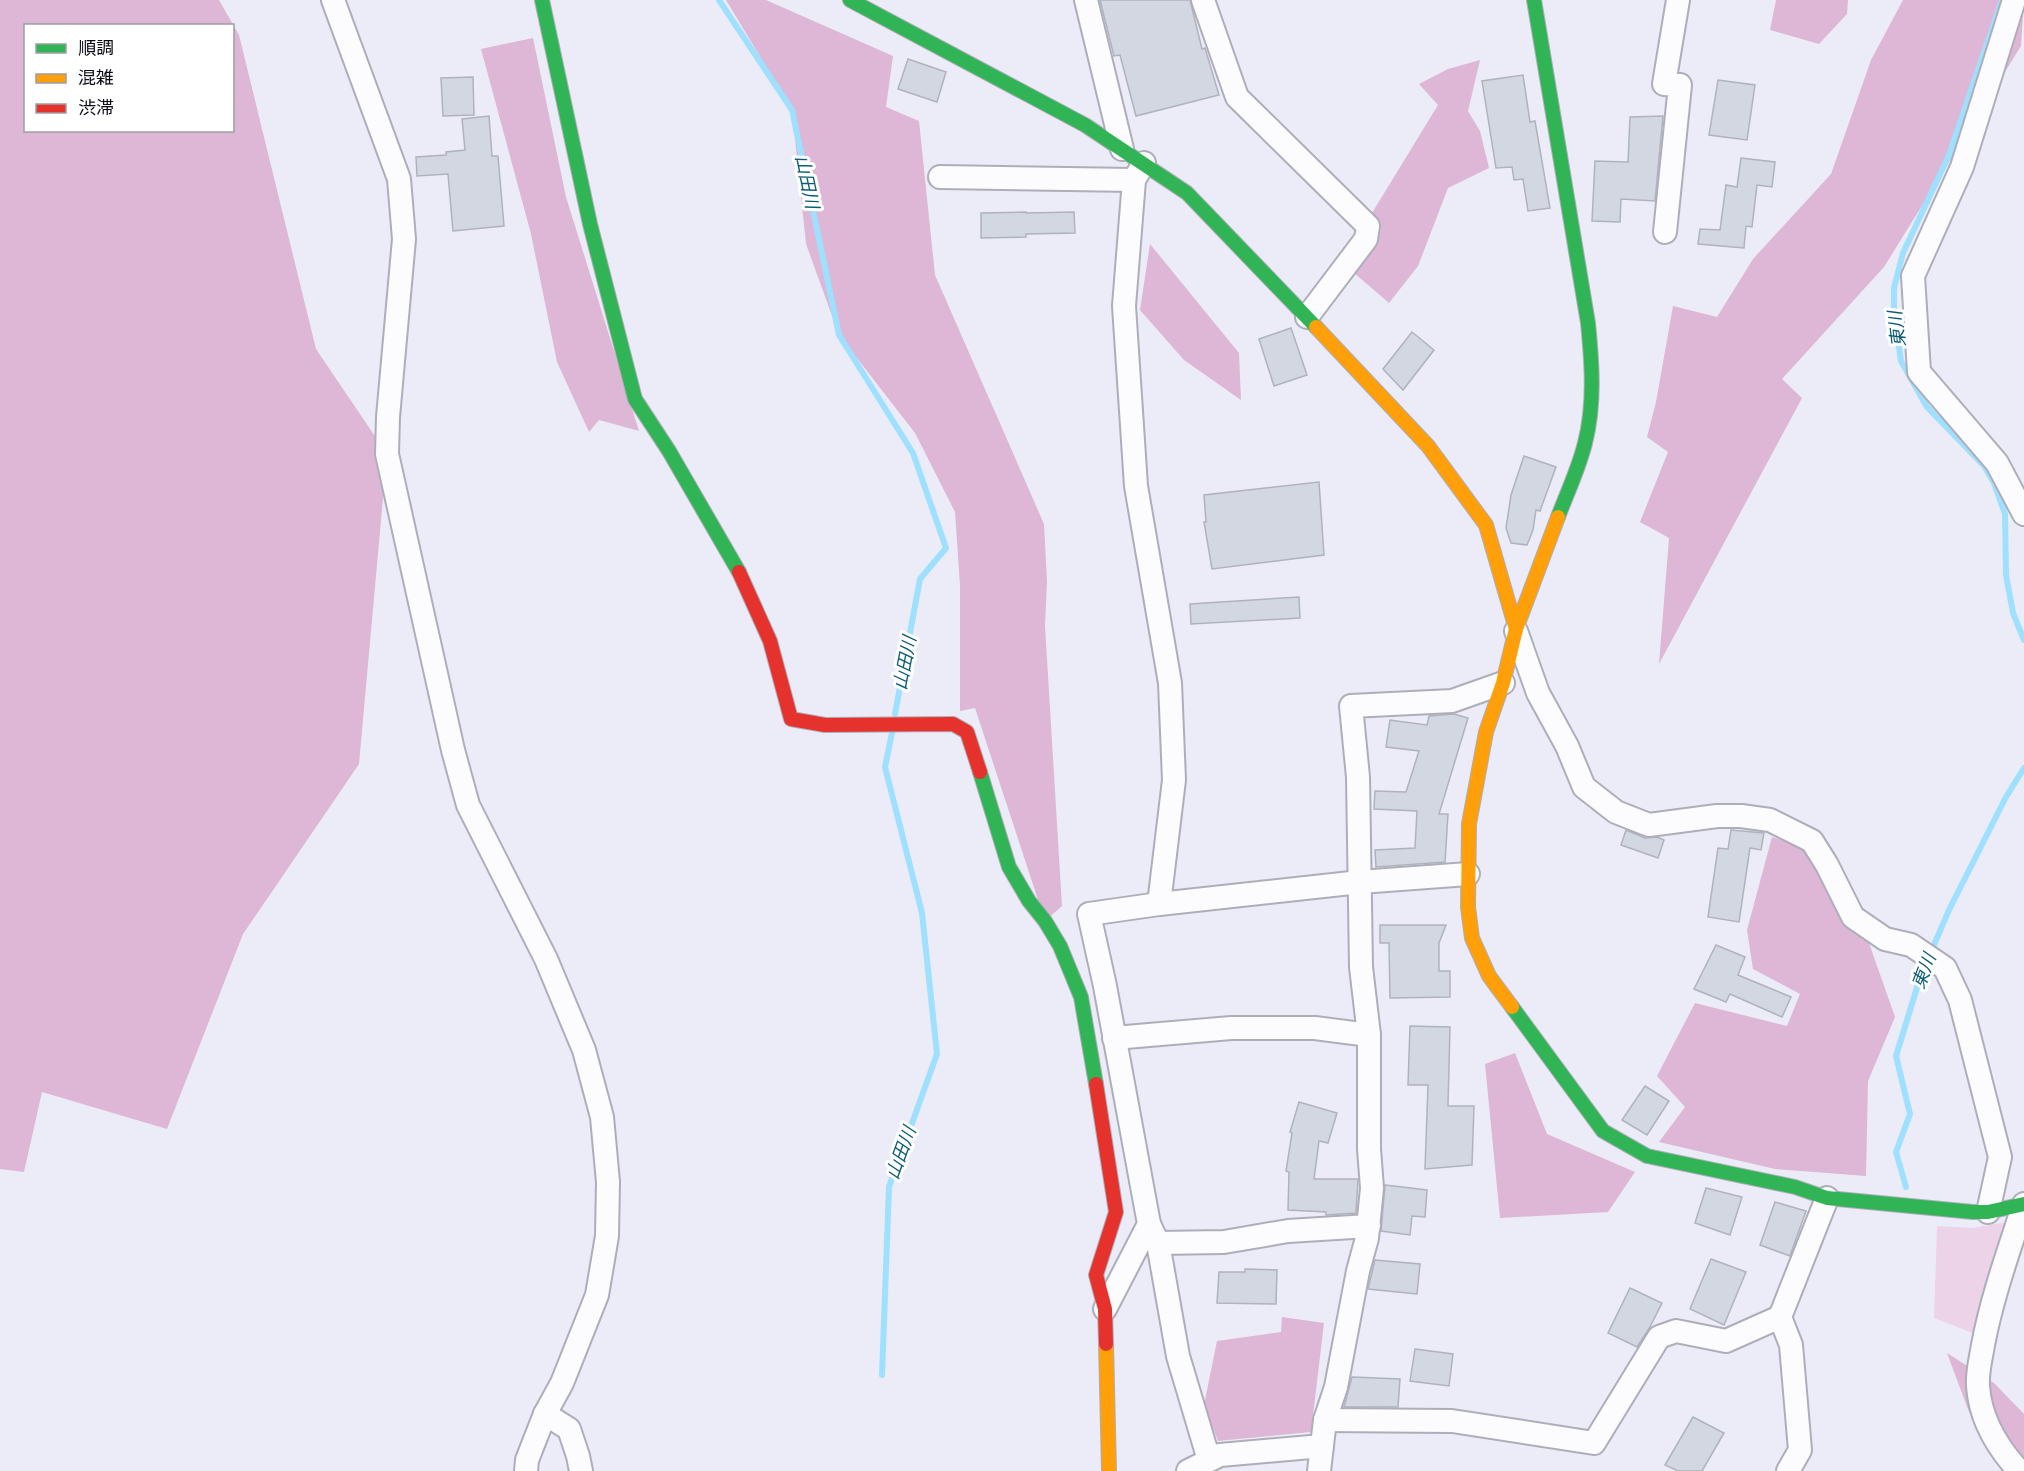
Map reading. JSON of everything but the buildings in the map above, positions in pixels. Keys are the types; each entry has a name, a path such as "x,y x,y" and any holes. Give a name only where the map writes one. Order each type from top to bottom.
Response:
{"street":[{"path":"333,0 399,179 404,239 388,417 387,454 453,750 468,805 546,959 584,1050 602,1117 608,1182 607,1236 597,1295 562,1383 545,1413 527,1460 526,1471"},
{"path":"542,0 590,224 635,399 669,451 744,580 770,641 791,719 825,725 953,724 967,732 1009,867 1060,946 1081,997 1116,1212 1096,1275 1105,1310 1109,1471"},
{"path":"850,0 1085,125 1122,149 1139,171 1124,306 1136,486 1170,683 1174,780 1159,904"},
{"path":"1086,0 1122,149"},
{"path":"1203,0 1237,97 1368,226 1366,239 1307,317"},
{"path":"1534,0 1588,323 1592,363 1591,405 1585,443 1516,629 1503,683 1484,743 1469,824 1468,907 1472,938 1489,976 1603,1131 1647,1156 1795,1187 1827,1197 1988,1212 2024,1204 1986,1328 1978,1386 1983,1412 1992,1433 2002,1452 2019,1471"},
{"path":"1665,231 1680,85 1664,84 1678,0"},
{"path":"2014,0 1962,166 1912,276 1919,372 1996,463 2024,514"},
{"path":"940,177 1139,171 1187,193 1428,446 1486,525 1516,629 1538,693 1567,746 1584,787 1616,812 1649,825 1717,816 1741,816 1770,820 1812,841 1827,865 1853,917 1885,939 1911,945 1945,968 1959,1000 2000,1157 1988,1212"},
{"path":"1319,1471 1325,1420 1336,1387 1369,1226 1372,1188 1369,1149 1369,1035 1361,967 1358,777 1351,706 1452,701 1503,683"},
{"path":"1209,1460 1178,1356 1089,914 1360,882 1468,874"},
{"path":"1114,1038 1231,1028 1315,1028 1369,1035"},
{"path":"1788,1471 1800,1450 1791,1346 1780,1317 1827,1197"},
{"path":"1154,1233 1224,1242 1288,1231 1369,1226"},
{"path":"1105,1310 1154,1233"},
{"path":"1325,1420 1452,1421 1594,1443 1659,1337 1676,1331 1726,1341 1780,1317"},
{"path":"545,1413 568,1429 581,1471"},
{"path":"1188,1471 1220,1455 1322,1446"}],"shaded area":[{"path":"0,0 219,0 233,24 24,24 24,132 234,132 234,26 239,35 316,349 387,454 359,764 243,934 167,1129 42,1092 24,1172 0,1169"},
{"path":"726,0 766,0 893,56 886,107 919,121 935,275 1044,524 1047,581 1045,626 1062,906 1045,921 975,708 960,711 960,585 955,512 915,433 839,335 806,244 792,110"},
{"path":"1776,0 1848,0 1847,14 1819,44 1770,30"},
{"path":"1903,0 2024,0 2021,46 1884,267 1782,379 1802,398 1659,664 1669,538 1640,522 1668,452 1647,437 1656,402 1673,306 1717,317 1753,259 1831,174 1871,60"},
{"path":"533,38 566,197 639,431 599,420 589,432 557,362 531,234 481,49"},
{"path":"1480,60 1468,111 1480,131 1489,168 1448,188 1418,266 1389,303 1353,272 1381,230 1372,213 1438,105 1419,84 1448,69"},
{"path":"1150,244 1239,353 1241,400 1184,360 1140,310"},
{"path":"1772,837 1806,848 1842,923 1869,943 1895,1017 1868,1081 1866,1176 1775,1169 1659,1142 1685,1107 1657,1076 1695,1003 1787,1026 1800,994 1753,969 1747,930"},
{"path":"1515,1053 1547,1134 1635,1172 1608,1212 1500,1218 1485,1064"},
{"path":"2008,1222 1986,1283 1978,1335 1934,1318 1937,1226 1972,1228"},
{"path":"1282,1317 1324,1323 1311,1432 1218,1441 1204,1405 1217,1341 1281,1332"},
{"path":"1947,1353 1994,1383 2024,1414 2024,1471 2006,1471 1969,1412"}],"waterway":[{"name":"山田川","path":"719,0 792,110 839,335 913,453 946,548 920,579 895,714"},
{"name":"東川","path":"2002,0 1949,155 1903,253 1894,288 1894,310 1901,361 1927,407 1984,466 1994,483 2005,514 2006,575 2013,613 2024,640"},
{"name":"山田川","path":"882,1375 889,1187 937,1054 922,913 885,767 892,733"},
{"name":"東川","path":"1931,952 1949,910 2006,797 2024,768"},
{"name":"東川","path":"1906,1187 1896,1152 1910,1114 1896,1056 1927,962"}],"traffic: fast":[{"path":"542,0 590,224 635,399 669,451 739,572"},
{"path":"850,0 1085,125 1187,193 1316,327"},
{"path":"1534,0 1588,323 1591,368 1590,413 1585,443 1558,517"},
{"path":"980,772 1009,867 1060,946 1081,997 1096,1084"},
{"path":"1512,1007 1603,1131 1647,1156 1795,1187 1827,1198 1973,1212 1988,1212 2024,1204"}],"traffic: slow":[{"path":"1316,327 1428,446 1486,525 1516,629"},
{"path":"1512,1007 1489,976 1472,938 1468,907 1469,824 1486,732 1503,683 1516,629 1558,517"},
{"path":"1106,1344 1109,1471"}],"traffic: jam":[{"path":"739,572 770,641 791,719 825,725 953,724 967,732 980,772"},
{"path":"1096,1084 1116,1212 1096,1275 1105,1309 1106,1344"}]}
